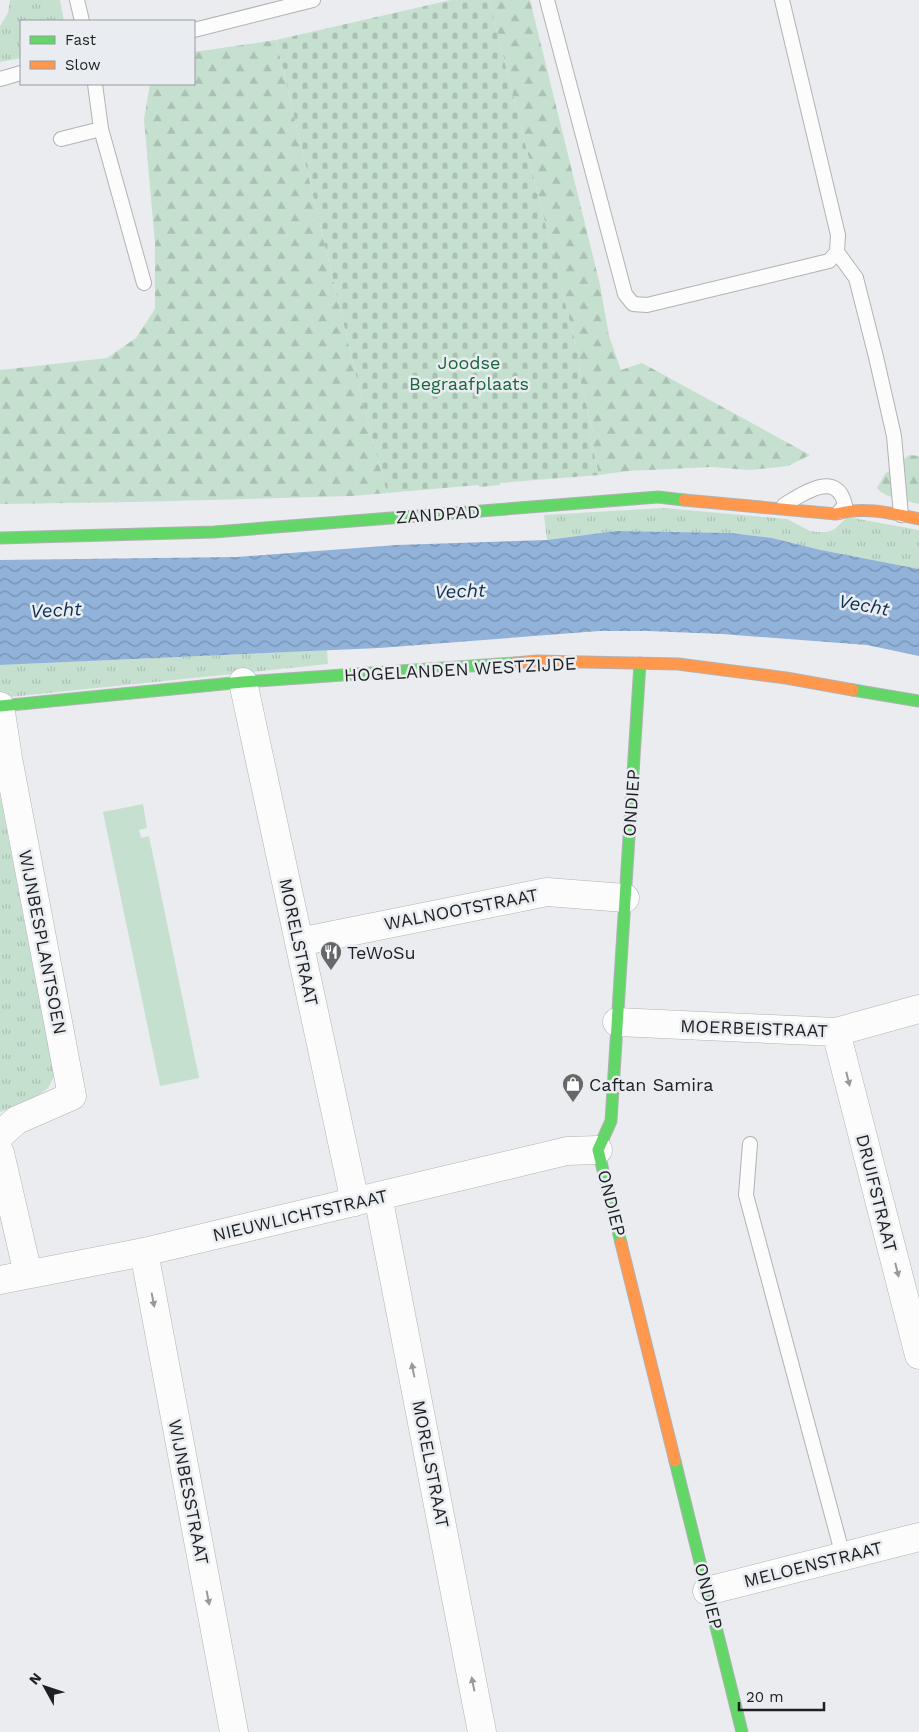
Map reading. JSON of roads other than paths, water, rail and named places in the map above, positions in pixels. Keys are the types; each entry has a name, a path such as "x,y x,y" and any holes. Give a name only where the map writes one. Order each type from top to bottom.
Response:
{"street":[{"name":"ZANDPAD","path":"0,538 214,532 658,497 836,514 848,510 873,509 919,519"},
{"name":"HOGELANDEN WESTZIJDE","path":"0,706 243,682 537,661 678,664 786,678 919,701"},
{"name":"ONDIEP","path":"640,663 611,1121 598,1150 742,1732"},
{"name":"MORELSTRAAT","path":"243,682 299,942 366,1199 482,1732"},
{"name":"WIJNBESPLANTSOEN","path":"0,706 8,758 72,1096 17,1120 0,1136"},
{"name":"WALNOOTSTRAAT","path":"299,942 547,892 625,898"},
{"name":"MOERBEISTRAAT","path":"617,1022 836,1032 919,1009"},
{"name":"DRUIFSTRAAT","path":"836,1032 919,1355"},
{"name":"NIEUWLICHTSTRAAT","path":"0,1280 144,1252 567,1150 598,1150"},
{"path":"0,1153 28,1274"},
{"name":"WIJNBESSTRAAT","path":"144,1252 234,1732"},
{"name":"MELOENSTRAAT","path":"707,1591 919,1537"}],"lane":[{"path":"77,0 82,20"},
{"path":"195,30 313,0"},
{"path":"547,0 625,294 633,304 647,305 829,261 837,252 838,235 782,0"},
{"path":"0,79 20,73"},
{"path":"95,85 101,129 144,283"},
{"path":"62,140 101,129"},
{"path":"837,252 856,278 876,356 894,436 902,515"},
{"path":"778,508 808,491 828,486 837,489 843,496 845,505 836,514"},
{"path":"750,1144 746,1195 843,1556"}],"water":[{"name":"Vecht","path":"616,531 731,533 772,538 821,550 919,569 919,656 867,645 722,634 599,631 379,648 0,665 0,560 237,557 397,545 547,540"}],"place":[{"name":"TeWoSu","path":"331,971"},
{"name":"Caftan Samira","path":"573,1103"}],"park label":[{"name":"Joodse Begraafplaats","path":"469,372"}]}
